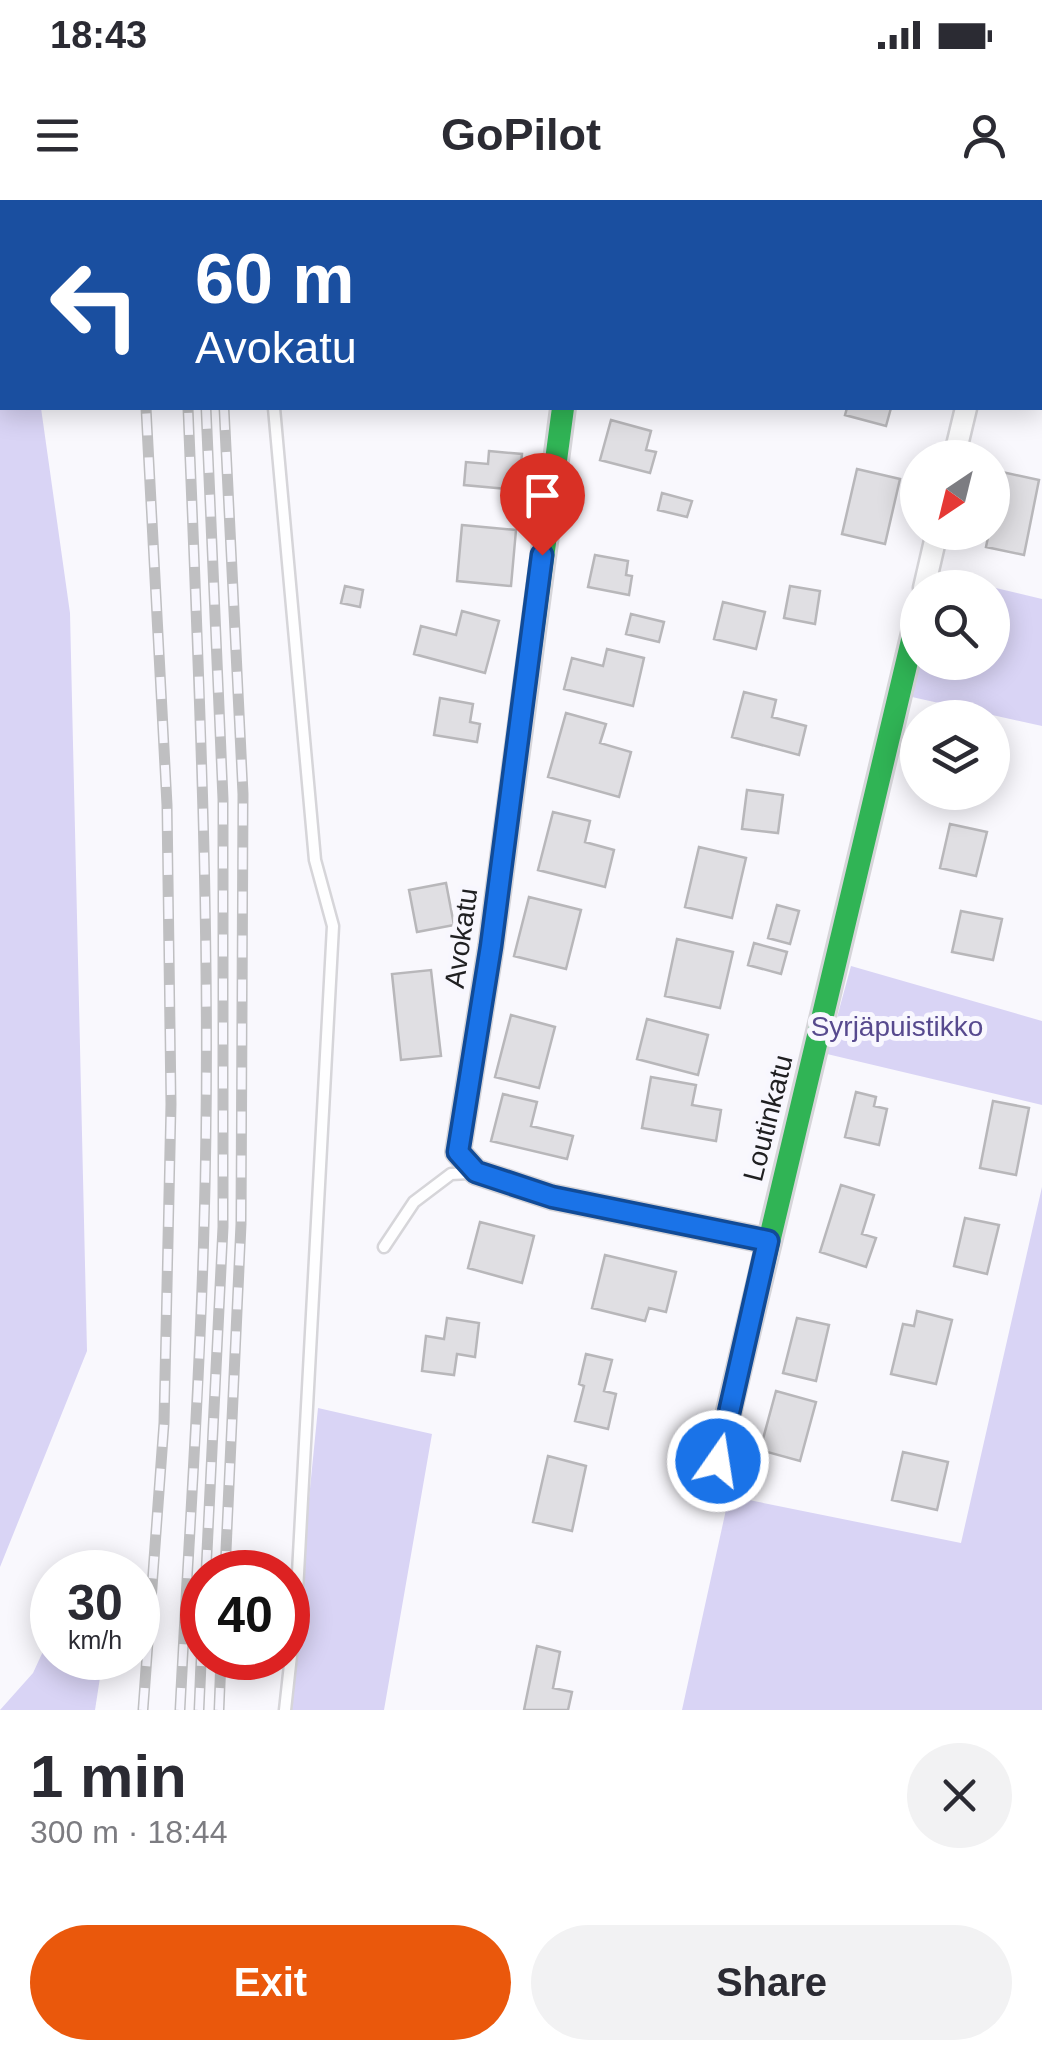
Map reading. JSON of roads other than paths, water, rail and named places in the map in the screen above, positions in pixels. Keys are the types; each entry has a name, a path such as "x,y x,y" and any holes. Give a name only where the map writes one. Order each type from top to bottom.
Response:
{"street":[{"name":"Avokatu","path":"476,1172 458,1152 494,926 563,410"},
{"path":"958,440 966,410"},
{"name":"Loutinkatu","path":"718,1461 903,680"},
{"path":"476,1172 552,1197 768,1241"}],"lane":[{"path":"274,410 315,860 333,926 296,1610 285,1710"},
{"path":"384,1248 414,1202 451,1174 476,1172"}],"railway":[{"path":"143,1710 164,1423 171,1104 167,805 146,410"},
{"path":"180,1710 200,1347 206,1124 203,817 188,410"},
{"path":"206,410 223,799 223,1227 207,1550"},
{"path":"224,410 243,794 241,1224 226,1550"},
{"path":"199,1710 200,1680"},
{"path":"219,1710 220,1680"}],"park label":[{"name":"Syrjäpuistikko","path":"897,1026"}]}
